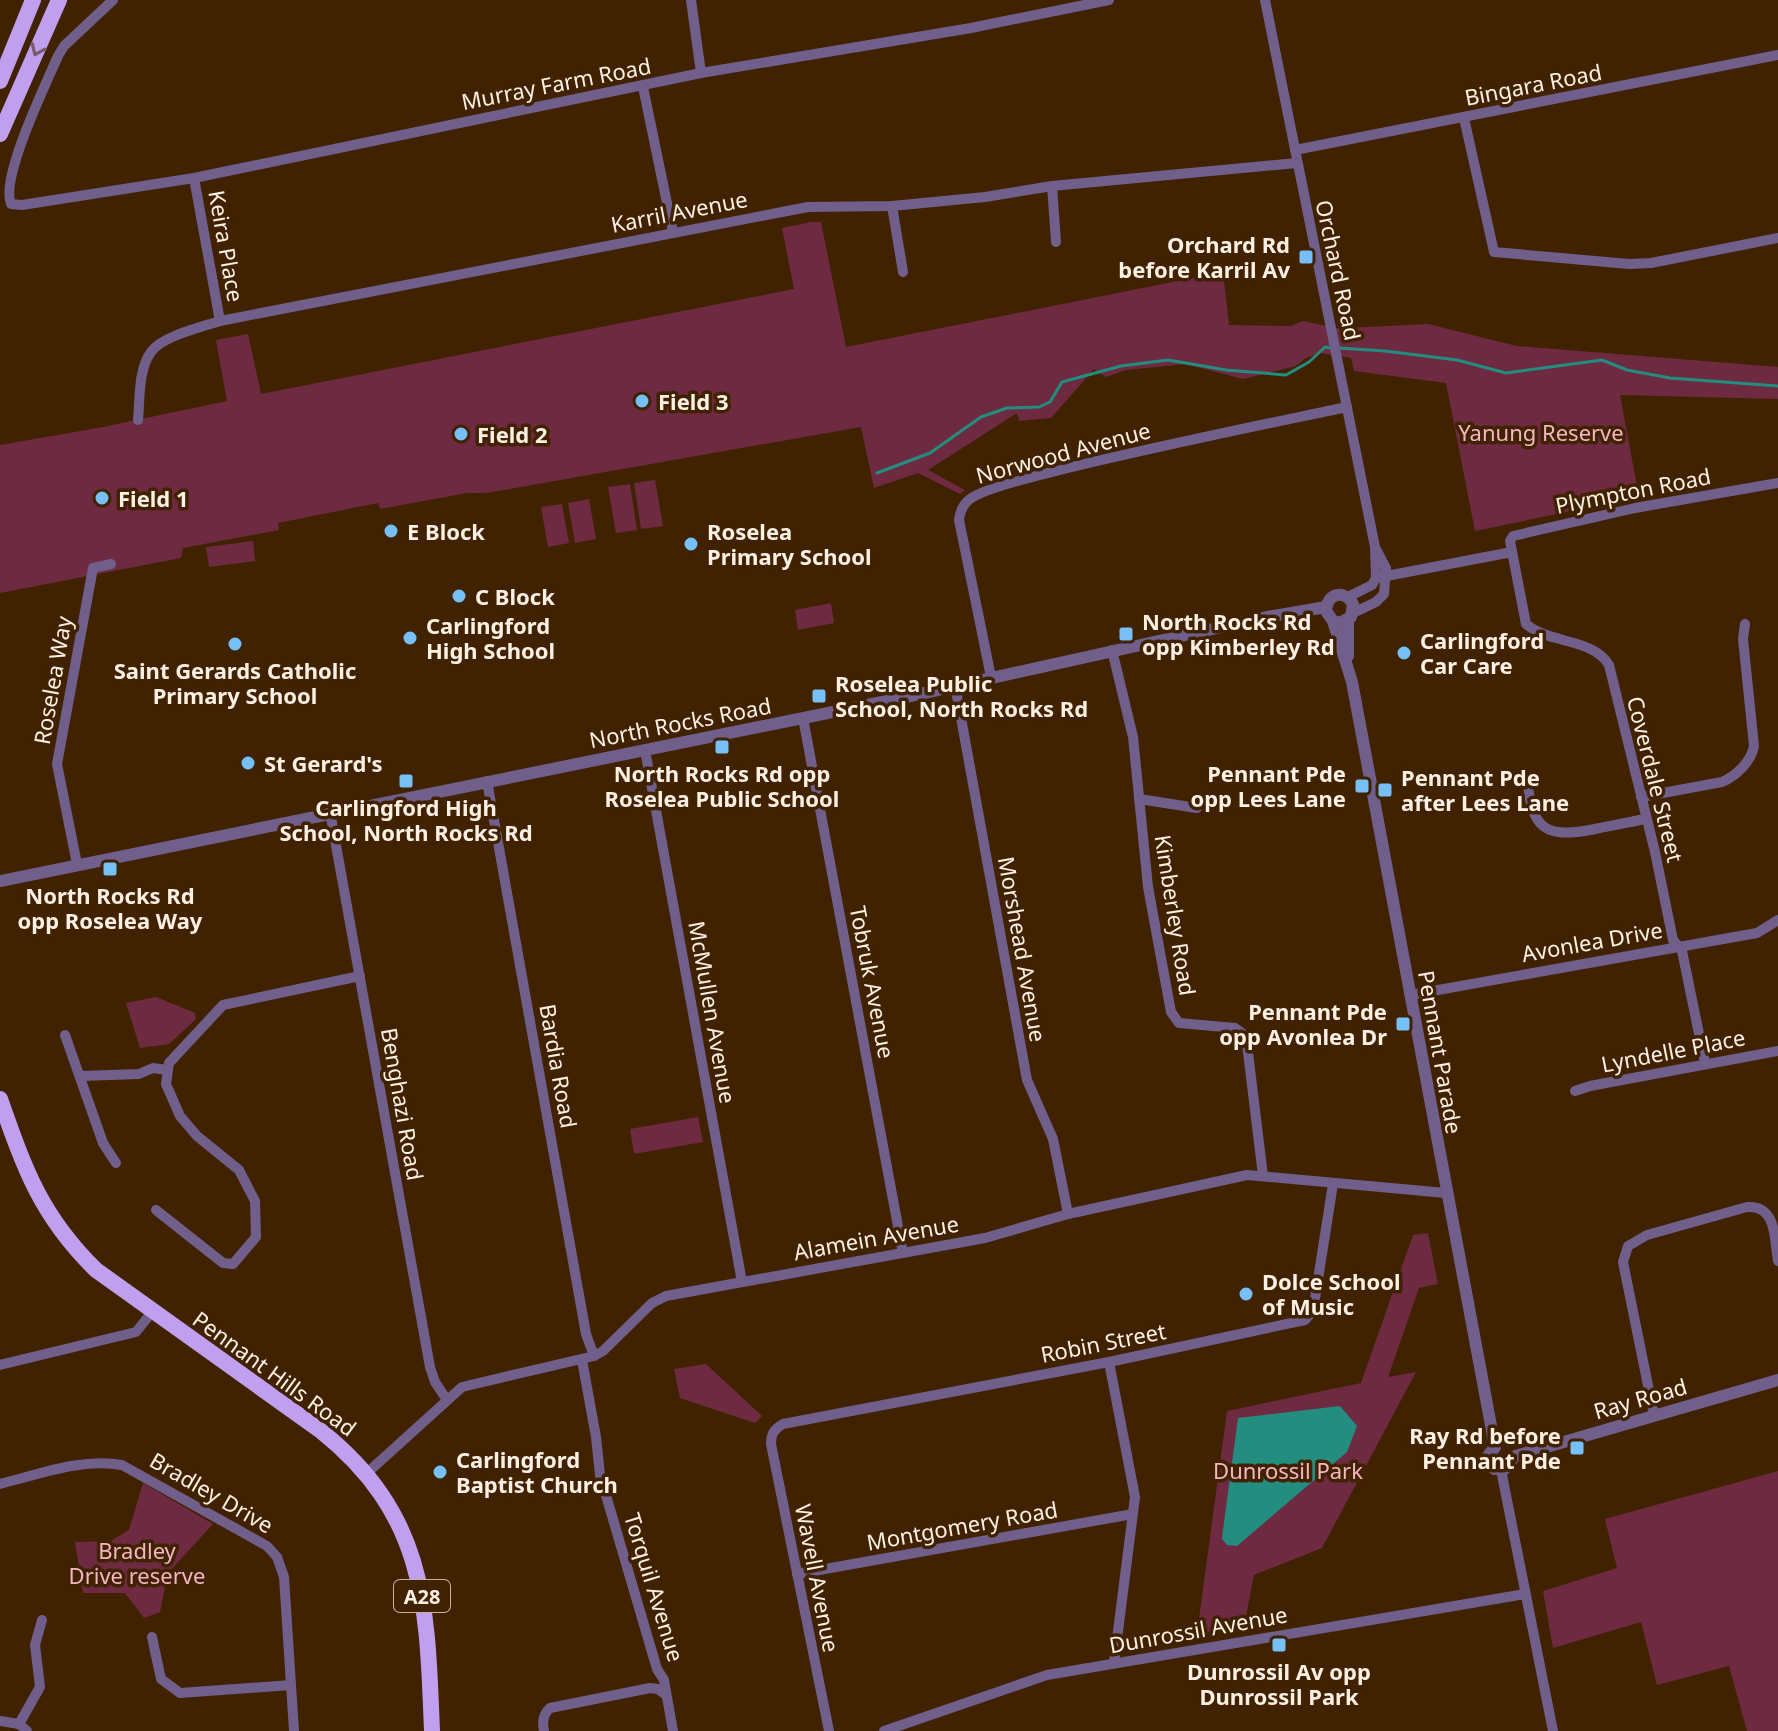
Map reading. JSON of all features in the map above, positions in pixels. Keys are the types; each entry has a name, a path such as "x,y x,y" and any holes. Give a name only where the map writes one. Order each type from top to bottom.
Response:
{"highway":[{"path":"0,81 33,0"},
{"path":"0,134 59,0"},
{"name":"Pennant Hills Road","path":"0,1099 26,1173 56,1227 96,1270 321,1431 367,1473 399,1522 421,1585 428,1643 432,1731"}],"street":[{"name":"Murray Farm Road","path":"113,0 64,46 58,56 14,165 8,193 11,204 22,205 194,178 701,73 971,28 1109,0"},
{"path":"691,0 701,73"},
{"name":"Orchard Road","path":"1265,0 1381,577"},
{"name":"Bingara Road","path":"1295,150 1778,55"},
{"path":"643,87 673,232"},
{"path":"1464,118 1494,252 1629,264 1651,263 1778,238"},
{"name":"Karril Avenue","path":"138,420 141,379 151,350 177,334 220,321 808,207 892,206 985,197 1052,186 1297,163"},
{"name":"Keira Place","path":"194,178 220,321"},
{"path":"1052,186 1056,242"},
{"path":"892,206 903,272"},
{"name":"Norwood Avenue","path":"991,677 959,520 962,509 970,499 1047,473 1181,440 1347,407"},
{"name":"Plympton Road","path":"1512,552 1510,541 1513,536 1635,508 1778,483"},
{"path":"1381,577 1384,594 1376,602 1339,623 1327,615 1329,599 1336,595 1348,597 1381,577 1512,552"},
{"name":"Coverdale Street","path":"1512,552 1526,624 1534,631 1596,652 1607,661 1655,852 1673,940 1682,951 1705,1063"},
{"name":"Roselea Way","path":"77,864 57,764 93,568 111,564"},
{"path":"1348,597 1353,604 1350,616"},
{"name":"North Rocks Road","path":"0,881 803,718 1326,607"},
{"name":"Pennant Parade","path":"1348,664 1350,616"},
{"name":"Pennant Parade","path":"1333,621 1348,664 1495,1447"},
{"path":"1641,797 1725,781 1750,759 1754,746 1743,639 1745,624"},
{"name":"Kimberley Road","path":"1112,650 1133,737 1148,893 1171,1012 1179,1023 1235,1028 1246,1036 1263,1176"},
{"name":"Morshead Avenue","path":"955,685 1027,1080 1053,1139 1068,1214"},
{"name":"Tobruk Avenue","path":"803,718 903,1253"},
{"name":"McMullen Avenue","path":"645,750 742,1282"},
{"name":"Bardia Road","path":"487,781 586,1334 594,1356"},
{"path":"1528,785 1534,816 1554,833 1569,834 1645,819"},
{"path":"1139,799 1197,808"},
{"name":"Benghazi Road","path":"330,812 430,1367 435,1382 447,1400"},
{"name":"North Rocks Road","path":"0,873 41,871"},
{"name":"Avonlea Drive","path":"1410,995 1757,933 1778,920"},
{"path":"156,1210 226,1265 237,1262 256,1237 256,1208 249,1186 233,1163 197,1136 180,1116 168,1092 167,1070 174,1056 211,1021 218,1007 360,976"},
{"path":"65,1035 103,1143 116,1163"},
{"name":"Lyndelle Place","path":"1575,1091 1778,1051"},
{"path":"81,1076 139,1074 153,1068 167,1070"},
{"name":"Alamein Avenue","path":"367,1473 462,1387 594,1356 661,1297 985,1238 1068,1214 1247,1175 1446,1193"},
{"name":"Robin Street","path":"773,1432 783,1424 1109,1362 1305,1320 1313,1311 1333,1184"},
{"path":"1654,1415 1623,1262 1628,1246 1647,1235 1756,1206 1764,1209 1769,1216 1778,1261"},
{"path":"0,1365 136,1332 152,1312"},
{"name":"Torquil Avenue","path":"582,1360 600,1475 657,1669 664,1680 673,1731"},
{"path":"1109,1362 1135,1497 1114,1663"},
{"name":"Ray Road","path":"1512,1457 1778,1380"},
{"name":"Wavell Avenue","path":"773,1432 771,1444 829,1731"},
{"path":"1495,1447 1506,1447 1512,1457 1511,1464 1501,1470 1494,1469 1489,1463 1488,1456 1495,1447"},
{"name":"Bradley Drive","path":"0,1484 72,1465 122,1465 267,1546 277,1557 284,1577 294,1731"},
{"path":"1501,1470 1553,1731"},
{"name":"Montgomery Road","path":"797,1574 1133,1514"},
{"name":"Dunrossil Avenue","path":"884,1731 1047,1675 1525,1594"},
{"path":"0,1721 23,1727 40,1687 35,1645 42,1620"},
{"path":"152,1637 161,1679 180,1693 291,1685"},
{"path":"544,1731 545,1712 550,1708 650,1688 666,1695"}],"green space":[{"name":"Yanung Reserve","path":"821,222 846,347 1223,272 1229,325 1291,326 1303,321 1346,330 1428,324 1517,346 1778,367 1778,399 1620,395 1639,497 1475,531 1446,383 1354,371 1351,358 1320,353 1296,366 1243,379 1186,364 1126,370 1106,377 1094,369 1051,418 1019,421 1017,413 928,470 965,490 960,494 918,473 874,488 861,427 486,493 467,493 380,509 378,503 278,523 279,530 183,548 181,558 0,593 0,445 227,401 216,340 248,334 261,394 794,289 782,228"},
{"path":"655,480 663,526 641,529 634,483"},
{"path":"630,484 637,530 616,533 608,487"},
{"path":"589,499 596,539 575,543 568,503"},
{"path":"562,504 569,543 548,547 541,507"},
{"path":"253,541 255,561 209,567 206,547"},
{"path":"831,603 834,623 798,630 795,610"},
{"path":"156,997 195,1013 196,1019 169,1044 140,1048 126,1003"},
{"path":"698,1117 703,1142 634,1154 630,1129"},
{"name":"Dunrossil Park","path":"1428,1233 1438,1284 1419,1288 1388,1377 1416,1372 1322,1548 1254,1575 1244,1626 1197,1634 1227,1411 1361,1383 1413,1235"},
{"path":"706,1364 762,1416 755,1423 680,1398 674,1369"},
{"path":"1778,1471 1778,1731 1747,1731 1729,1666 1657,1685 1641,1622 1553,1648 1543,1591 1617,1568 1605,1519"},
{"name":"Bradley Drive reserve","path":"143,1483 213,1524 168,1573 160,1612 144,1618 125,1593 83,1593 75,1542 111,1541 129,1530"}],"water":[{"path":"1340,1406 1357,1426 1347,1452 1237,1546 1227,1545 1222,1539 1238,1418"}],"waterway":[{"path":"877,473 930,453 981,417 1007,408 1039,407 1050,402 1062,382 1121,366 1168,360 1226,370 1286,375 1309,362 1325,347 1331,348"},
{"path":"1339,348 1457,360 1506,373 1602,360 1627,370 1670,378 1778,386"}],"place":[{"name":"Orchard Rd before Karril Av","path":"1306,257"},
{"name":"Field 3","path":"642,401"},
{"name":"Field 2","path":"461,434"},
{"name":"Field 1","path":"102,498"},
{"name":"E Block","path":"391,531"},
{"name":"Roselea Primary School","path":"691,544"},
{"name":"C Block","path":"459,596"},
{"name":"North Rocks Rd opp Kimberley Rd","path":"1126,634"},
{"name":"Carlingford High School","path":"410,638"},
{"name":"Saint Gerards Catholic Primary School","path":"235,644"},
{"name":"Carlingford Car Care","path":"1404,653"},
{"name":"Roselea Public School, North Rocks Rd","path":"819,696"},
{"name":"North Rocks Rd opp Roselea Public School","path":"722,747"},
{"name":"St Gerard's","path":"248,763"},
{"name":"Carlingford High School, North Rocks Rd","path":"406,781"},
{"name":"Pennant Pde opp Lees Lane","path":"1362,786"},
{"name":"Pennant Pde after Lees Lane","path":"1385,790"},
{"name":"North Rocks Rd opp Roselea Way","path":"110,869"},
{"name":"Pennant Pde opp Avonlea Dr","path":"1403,1024"},
{"name":"Dolce School of Music","path":"1246,1294"},
{"name":"Ray Rd before Pennant Pde","path":"1577,1448"},
{"name":"Carlingford Baptist Church","path":"440,1472"},
{"name":"Dunrossil Av opp Dunrossil Park","path":"1279,1645"}]}
